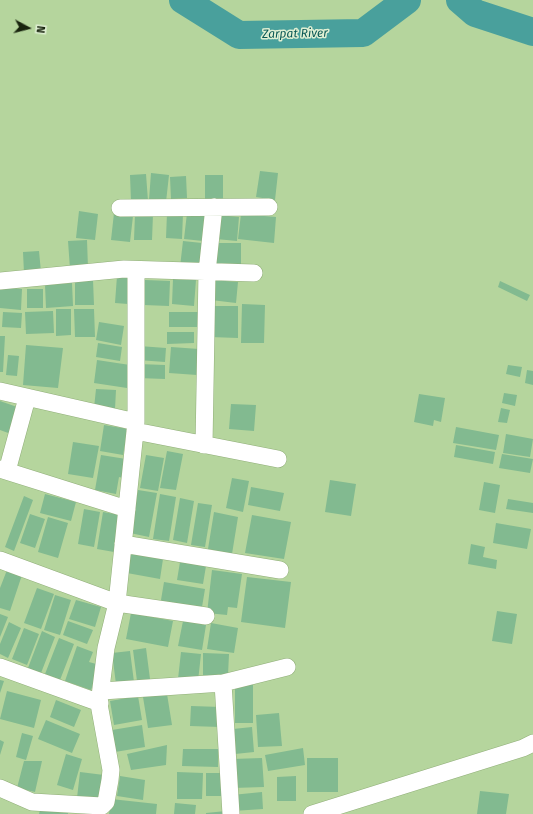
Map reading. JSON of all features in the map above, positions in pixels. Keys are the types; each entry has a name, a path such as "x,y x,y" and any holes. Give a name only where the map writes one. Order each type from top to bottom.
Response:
{"street":[{"path":"204,445 207,272 214,207"},
{"path":"120,208 269,207"},
{"path":"0,280 114,270 254,273"},
{"path":"0,788 32,808 102,806 105,804 111,770 100,710 106,648 118,603 135,427 136,270"},
{"path":"0,392 204,445 278,459"},
{"path":"27,398 4,470 127,510"},
{"path":"123,544 280,570"},
{"path":"0,560 118,603 206,616"},
{"path":"0,667 101,697 224,683 287,667"},
{"path":"224,683 231,814"},
{"path":"312,814 523,748 533,743"}],"building":[{"path":"260,171 278,173 275,200 256,197"},
{"path":"151,173 169,175 166,202 149,200"},
{"path":"146,174 148,201 131,201 130,175"},
{"path":"205,175 223,175 223,201 205,201"},
{"path":"186,176 187,198 171,199 170,177"},
{"path":"79,211 98,214 95,240 76,238"},
{"path":"114,213 133,216 130,242 111,240"},
{"path":"167,213 183,213 182,239 166,238"},
{"path":"187,213 206,215 203,241 184,239"},
{"path":"135,214 153,214 152,240 134,240"},
{"path":"241,214 276,217 274,243 238,239"},
{"path":"218,215 239,217 237,241 216,239"},
{"path":"87,240 88,268 70,269 68,241"},
{"path":"183,241 202,243 199,269 180,267"},
{"path":"217,243 241,243 241,269 217,269"},
{"path":"39,251 41,272 24,273 23,252"},
{"path":"117,276 129,276 128,304 115,303"},
{"path":"173,279 196,280 194,306 172,304"},
{"path":"75,280 93,280 94,305 75,305"},
{"path":"145,280 170,281 169,306 144,305"},
{"path":"213,280 238,282 236,303 211,300"},
{"path":"500,281 530,295 527,301 498,287"},
{"path":"72,283 73,306 46,308 45,285"},
{"path":"0,287 22,289 21,310 0,308"},
{"path":"27,289 43,289 43,308 27,308"},
{"path":"242,304 265,305 264,343 241,343"},
{"path":"210,306 238,306 238,338 210,337"},
{"path":"56,309 71,309 71,335 56,336"},
{"path":"74,309 94,309 95,337 75,337"},
{"path":"53,311 54,333 26,334 25,312"},
{"path":"3,312 22,313 21,328 2,327"},
{"path":"169,312 198,312 198,327 169,327"},
{"path":"99,322 124,326 121,345 96,340"},
{"path":"167,332 194,332 194,343 167,344"},
{"path":"0,336 5,336 3,372 0,372"},
{"path":"98,343 122,347 120,361 96,357"},
{"path":"26,345 63,348 58,388 23,385"},
{"path":"139,346 166,348 165,362 138,360"},
{"path":"171,347 199,349 197,375 169,373"},
{"path":"8,355 19,356 17,376 6,375"},
{"path":"97,360 130,365 127,388 94,383"},
{"path":"138,364 165,365 165,379 138,378"},
{"path":"508,365 522,367 520,377 506,374"},
{"path":"527,370 533,371 533,385 525,383"},
{"path":"96,389 116,390 115,409 94,408"},
{"path":"504,393 517,395 515,406 502,403"},
{"path":"419,394 445,398 441,422 434,420 433,426 414,422"},
{"path":"0,401 20,408 11,434 0,430"},
{"path":"231,404 256,405 254,431 229,429"},
{"path":"501,408 510,410 507,423 498,422"},
{"path":"104,425 128,429 123,455 100,451"},
{"path":"456,427 499,435 496,450 453,443"},
{"path":"506,434 533,439 530,457 503,453"},
{"path":"73,442 99,446 93,478 68,474"},
{"path":"456,445 495,452 493,464 454,457"},
{"path":"167,451 183,454 176,490 160,488"},
{"path":"502,454 533,459 530,473 499,468"},
{"path":"101,455 126,459 123,478 119,477 116,494 95,490"},
{"path":"146,455 164,458 158,491 140,488"},
{"path":"232,478 249,481 243,512 226,508"},
{"path":"330,480 356,484 351,516 325,512"},
{"path":"484,482 500,485 495,513 479,510"},
{"path":"251,487 284,493 280,511 248,505"},
{"path":"138,490 157,493 149,537 130,533"},
{"path":"45,494 76,502 71,521 40,513"},
{"path":"160,494 176,497 169,541 153,539"},
{"path":"24,496 33,500 14,551 5,547"},
{"path":"180,498 194,501 187,543 173,540"},
{"path":"508,499 533,503 533,513 506,509"},
{"path":"198,503 212,505 205,547 191,545"},
{"path":"84,509 100,512 94,547 78,544"},
{"path":"103,512 120,515 114,552 97,549"},
{"path":"214,512 238,517 232,554 208,549"},
{"path":"30,514 45,519 35,548 20,543"},
{"path":"252,515 291,522 284,559 245,553"},
{"path":"48,517 68,523 58,558 38,552"},
{"path":"496,523 531,529 527,549 493,543"},
{"path":"471,544 485,547 483,557 497,560 496,569 468,564"},
{"path":"131,553 163,559 160,579 127,573"},
{"path":"180,562 206,566 203,584 177,580"},
{"path":"7,570 22,575 10,611 0,608 0,588"},
{"path":"212,570 242,574 237,608 228,607 227,615 207,613"},
{"path":"247,577 291,582 285,628 241,622"},
{"path":"164,582 205,589 201,613 160,606"},
{"path":"37,588 54,594 41,629 24,623"},
{"path":"55,595 71,600 60,635 44,630"},
{"path":"76,600 101,607 95,627 69,619"},
{"path":"497,611 517,614 512,644 492,641"},
{"path":"131,613 173,621 168,647 126,639"},
{"path":"0,614 8,617 0,637"},
{"path":"68,621 93,630 87,644 63,635"},
{"path":"183,621 206,625 202,650 178,646"},
{"path":"9,622 21,628 8,658 0,654 0,644"},
{"path":"211,623 238,628 234,653 207,649"},
{"path":"24,628 39,634 27,665 12,659"},
{"path":"42,631 55,637 41,673 28,668"},
{"path":"59,638 74,644 60,680 45,674"},
{"path":"77,646 93,652 89,662 100,665 91,690 65,681"},
{"path":"146,648 150,679 137,681 133,650"},
{"path":"130,651 134,682 116,684 112,653"},
{"path":"181,652 201,654 198,681 178,679"},
{"path":"203,653 229,654 228,675 203,675"},
{"path":"0,680 4,681 0,693"},
{"path":"235,685 253,685 253,723 235,723"},
{"path":"7,691 41,700 34,728 0,719"},
{"path":"167,694 172,725 148,728 143,697"},
{"path":"138,696 142,720 114,725 110,701"},
{"path":"56,700 81,710 74,727 50,717"},
{"path":"191,706 221,707 220,727 190,726"},
{"path":"279,713 282,746 258,747 256,715"},
{"path":"46,720 80,734 72,753 38,739"},
{"path":"142,725 145,747 115,752 112,730"},
{"path":"252,727 254,752 235,754 233,729"},
{"path":"22,733 33,736 26,760 16,757"},
{"path":"0,740 4,742 0,755"},
{"path":"167,745 166,765 131,770 127,754"},
{"path":"303,748 305,765 268,771 265,755"},
{"path":"183,749 218,749 218,767 182,766"},
{"path":"66,754 82,759 73,790 57,785"},
{"path":"262,758 264,787 233,788 232,759"},
{"path":"307,758 338,758 338,792 307,792"},
{"path":"24,761 42,761 35,792 17,788"},
{"path":"80,772 104,775 101,801 77,798"},
{"path":"177,772 203,773 202,799 177,799"},
{"path":"206,773 227,773 227,796 206,796"},
{"path":"120,776 145,780 143,800 117,796"},
{"path":"296,776 296,801 277,801 277,777"},
{"path":"480,791 509,794 506,814 477,814"},
{"path":"262,792 263,809 233,811 232,795"},
{"path":"111,799 157,804 156,814 109,814"},
{"path":"175,803 196,805 195,814 174,814"},
{"path":"40,810 68,813 68,814 39,814"},
{"path":"226,811 226,814 206,814 206,813"}],"waterway":[{"name":"Zarpat River","path":"183,0 239,35 363,33 407,0"},
{"name":"Zarpat River","path":"460,0 475,13 533,32"}]}
